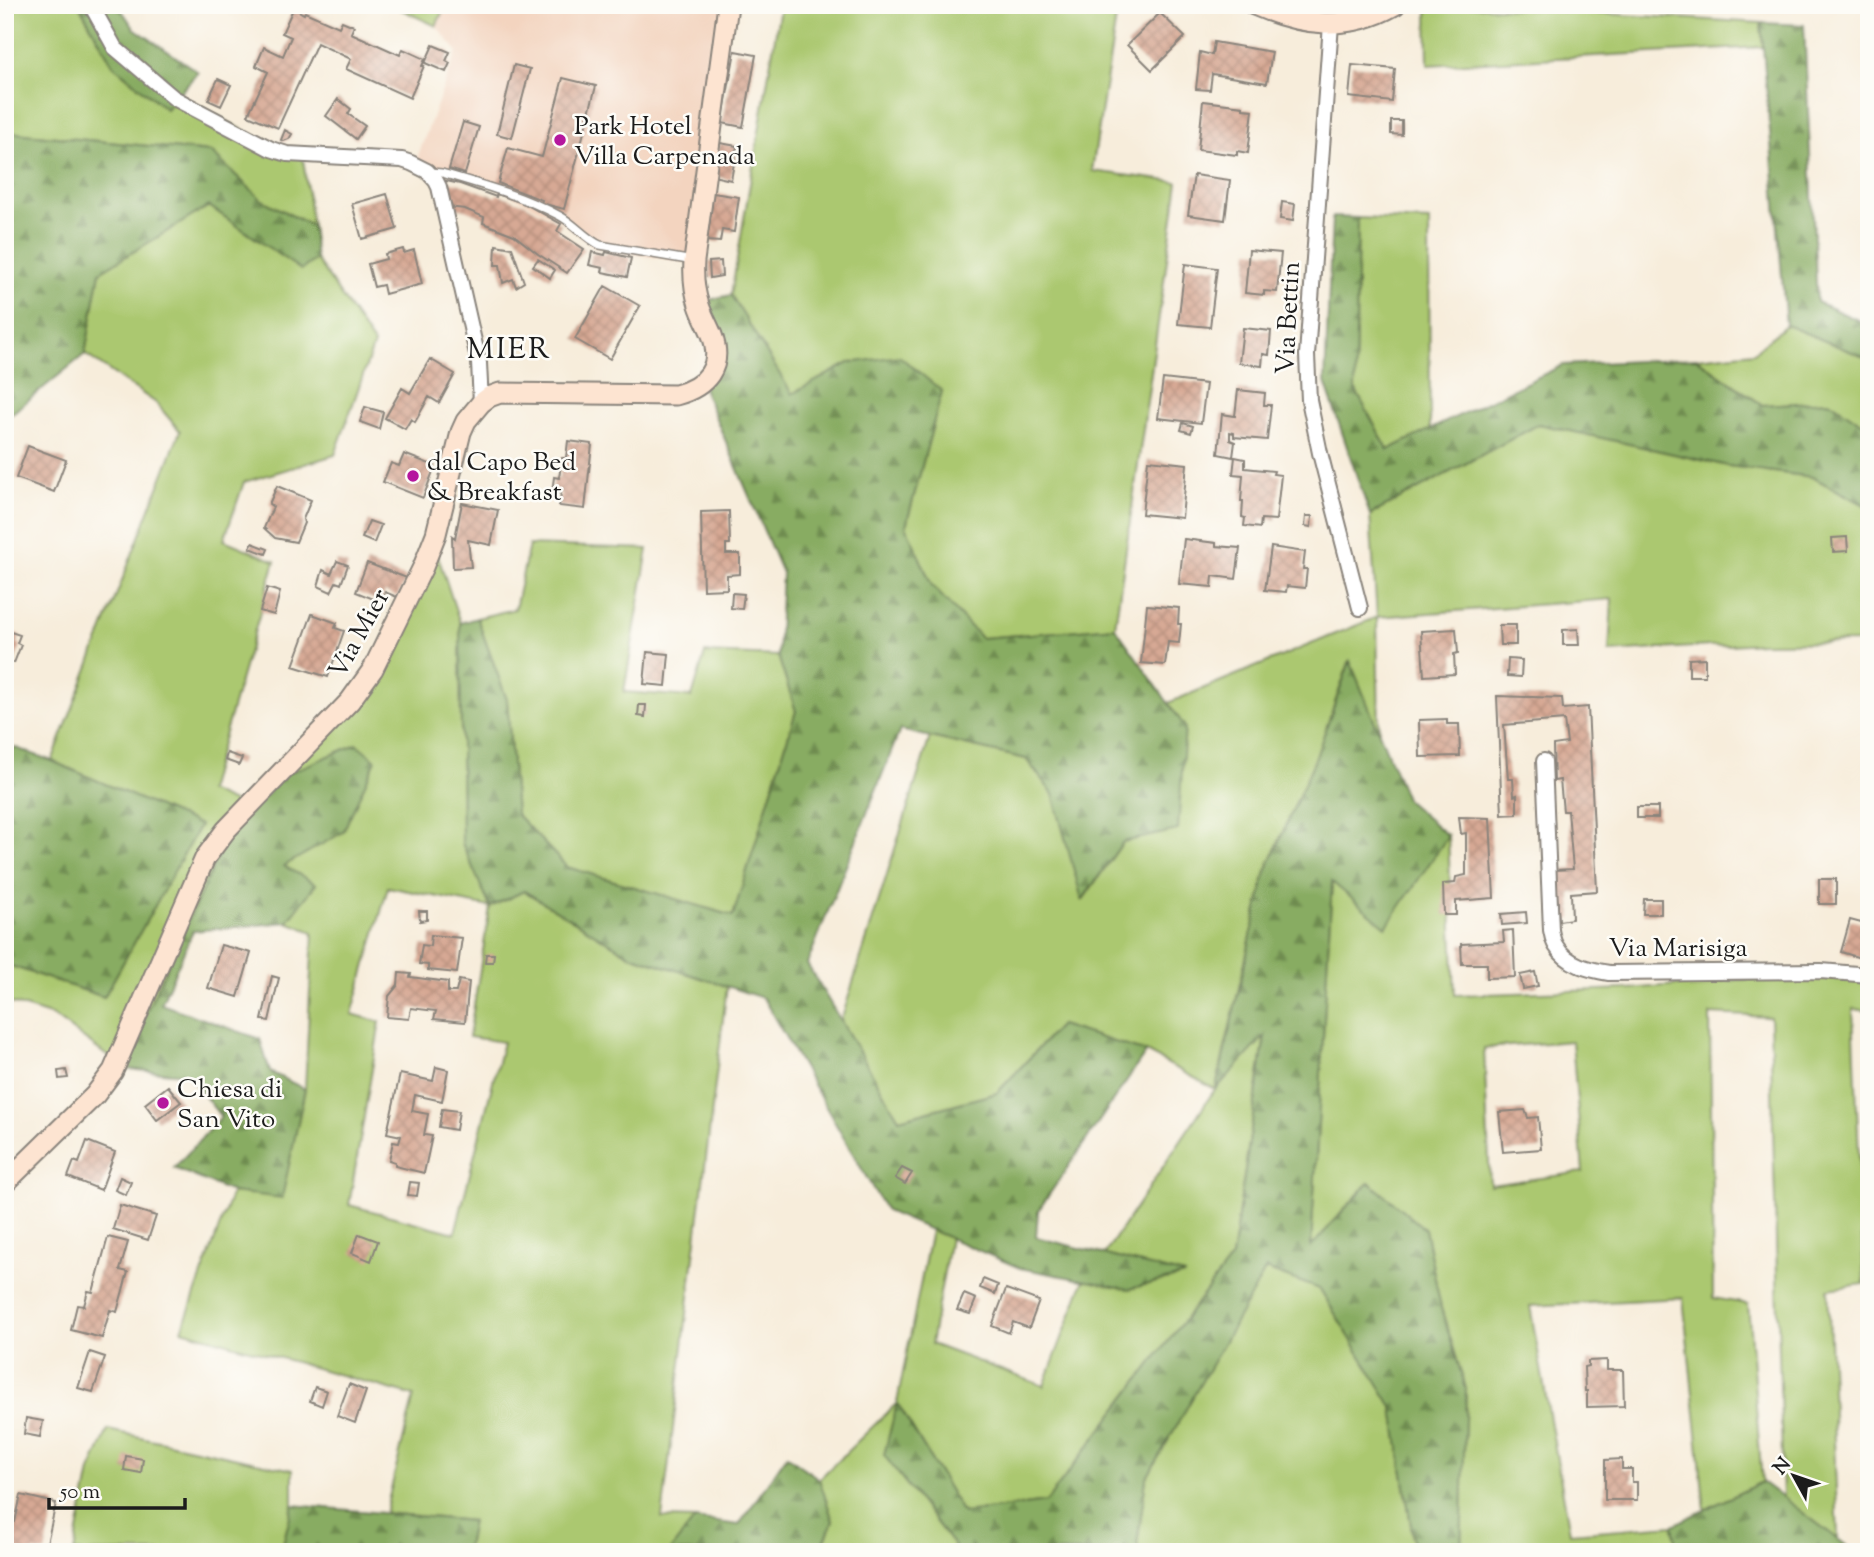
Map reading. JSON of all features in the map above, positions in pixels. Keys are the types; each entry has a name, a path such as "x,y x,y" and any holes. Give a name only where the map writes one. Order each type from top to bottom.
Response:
{"street":[{"path":"91,5 116,48 174,98 271,149 287,154 390,158 411,163 436,181 479,363 481,402 500,393 518,392 676,395 687,392 708,378 716,356 715,344 699,307 695,290 694,261 728,5"},
{"path":"1254,5 1282,16 1331,24 1377,15 1395,5"},
{"name":"Via Bettin","path":"1331,24 1307,355 1309,400 1360,608"},
{"name":"Via Mier","path":"5,1183 95,1095 113,1071 198,874 215,844 350,701 373,669 429,551 443,510 461,432 481,402"},
{"name":"Via Marisiga","path":"1544,761 1551,930 1556,946 1568,960 1589,970 1609,973 1821,971 1869,975"}],"lane":[{"path":"427,172 442,173 520,197 566,219 592,242 600,245 694,261"}],"shaded area":[{"path":"446,5 724,5 691,263 595,248 563,222 491,184 431,168 416,161 457,51 436,26"}],"green space":[{"path":"5,5 79,5 113,65 166,108 177,95 279,149 302,151 312,226 262,200 211,152 5,132"},
{"path":"79,5 118,5 134,28 198,72 166,109 113,65"},
{"path":"392,5 446,5 436,26"},
{"path":"762,5 1118,5 1092,171 1178,182 1115,627 981,638 932,586 906,526 942,391 849,363 792,395 731,295 780,8"},
{"path":"1427,5 1761,23 1763,47 1428,65"},
{"path":"1761,23 1804,25 1817,302 1869,325 1869,359 1786,325"},
{"path":"5,132 211,152 262,200 312,226 316,259 301,270 209,206 100,272 85,354 10,415 5,428"},
{"path":"209,206 301,270 316,259 374,344 335,455 244,482 224,540 275,561 208,791 251,810 227,836 137,1032 125,1069 53,1016 5,1001 5,964 104,997 199,825 52,761 180,431 156,403 85,354 100,272"},
{"path":"1332,217 1358,218 1355,389 1388,450 1563,365 1696,358 1762,405 1829,401 1869,428 1869,507 1812,477 1728,466 1539,424 1370,515 1325,382"},
{"path":"1358,218 1429,221 1430,430 1388,450 1355,389"},
{"path":"731,295 792,394 849,363 899,356 942,391 906,526 932,586 981,638 1115,627 1185,727 1178,830 1123,842 1082,900 1053,794 1026,759 900,730 807,964 899,1119 997,1093 1060,1025 1146,1052 1038,1211 1036,1237 1185,1275 1129,1289 1020,1268 886,1211 763,998 630,955 524,891 490,907 462,843 460,623 477,618 507,700 516,814 567,867 733,916 796,711 778,656 782,573 703,388 719,365 701,302"},
{"path":"1786,325 1869,359 1869,428 1829,401 1763,405 1696,358 1754,352"},
{"path":"1539,424 1728,466 1812,477 1869,507 1869,642 1762,643 1609,652 1612,599 1377,617 1370,515"},
{"path":"529,545 648,549 624,692 692,697 705,653 778,656 796,711 733,916 566,867 516,814 507,700 477,618 515,609"},
{"path":"437,553 460,623 462,843 491,907 524,891 630,955 727,986 662,1518 695,1519 669,1552 466,1552 472,1521 385,1513 414,1396 182,1330 232,1192 282,1197 305,1089 313,932 287,922 316,884 283,866 343,832 286,774 366,690","holes":["388,887 490,907 469,1037 503,1042 455,1233 349,1205 380,1022 352,1014"]},
{"path":"1377,617 1379,734 1349,662 1316,757 1266,871 1216,1087 1265,1035 1232,1257 1046,1502 963,1513 898,1404 884,1455 959,1552 820,1552 833,1521 819,1479 897,1403 931,1230 950,1238 931,1344 1044,1386 1084,1280 1129,1289 1183,1275 1104,1255 1215,1089 1146,1052 1060,1025 997,1093 899,1119 841,1021 930,737 1026,759 1053,794 1083,900 1123,842 1185,727 1168,703"},
{"path":"1350,661 1407,801 1448,836 1386,927 1332,882 1311,1247 1369,1182 1425,1229 1441,1308 1466,1389 1461,1552 1415,1552 1393,1408 1320,1289 1266,1269 1146,1479 1137,1545 1140,1552 959,1552 884,1455 897,1403 963,1513 1046,1502 1232,1257 1265,1036 1216,1089 1266,871 1316,757"},
{"path":"5,744 52,761 200,825 104,997 5,964"},
{"path":"357,744 376,760 343,832 284,866 316,884 287,922 193,931 161,1004 260,1039 270,1072 305,1089 282,1198 232,1192 174,1168 221,1117 187,1074 125,1069 137,1032 227,836 286,774"},
{"path":"1448,836 1455,995 1628,989 1761,978 1869,981 1869,1011 1853,1009 1864,1284 1828,1289 1838,1539 1783,1498 1770,1017 1710,1014 1713,1298 1748,1304 1762,1482 1705,1510 1683,1298 1530,1306 1570,1533 1673,1525 1677,1552 1461,1552 1466,1389 1441,1308 1425,1229 1311,1248 1332,881 1386,926","holes":["1572,1041 1583,1172 1490,1185 1484,1048"]},
{"path":"1265,1269 1320,1289 1393,1408 1415,1552 1140,1552 1137,1545 1146,1479"},
{"path":"108,1430 293,1470 293,1505 281,1552 74,1552 90,1471"},
{"path":"787,1455 819,1479 833,1521 820,1552 669,1552 695,1519 739,1525"},
{"path":"1762,1482 1855,1552 1677,1552 1673,1525"},
{"path":"293,1505 472,1521 466,1552 281,1552"}],"building":[{"path":"278,5 288,5 339,27 342,21 354,26 351,33 400,55 403,49 425,59 410,98 346,69 351,59 317,43 278,128 248,115 268,72 256,66 264,47 283,56 291,37 282,33 293,9"},
{"path":"1160,13 1185,37 1152,70 1127,45"},
{"path":"1214,42 1272,52 1267,83 1212,74 1210,90 1196,89 1200,52 1212,55"},
{"path":"433,45 450,52 446,61 450,63 446,72 425,63"},
{"path":"735,51 756,55 743,127 722,123"},
{"path":"514,65 530,69 512,138 497,134"},
{"path":"1352,65 1395,69 1392,102 1349,97"},
{"path":"563,78 596,86 564,209 541,203 542,200 498,183 508,148 542,157"},
{"path":"218,79 231,85 221,106 208,100"},
{"path":"338,99 351,109 348,114 365,126 356,139 326,116"},
{"path":"1203,101 1243,106 1243,109 1253,110 1248,153 1237,151 1237,155 1198,150"},
{"path":"1391,121 1402,121 1402,135 1391,134"},
{"path":"463,122 479,127 465,174 449,169"},
{"path":"285,130 292,134 284,141 281,140"},
{"path":"720,143 737,146 731,180 713,176"},
{"path":"1194,175 1230,180 1225,220 1188,215"},
{"path":"442,180 525,204 561,224 557,231 584,249 567,273 514,235 483,223 484,217 465,209 448,207"},
{"path":"713,193 739,197 734,232 722,230 720,242 707,241"},
{"path":"387,194 397,229 362,239 352,204"},
{"path":"1282,202 1295,204 1293,221 1280,219"},
{"path":"496,245 512,248 524,282 516,287 513,279 503,283 500,265 495,265"},
{"path":"403,249 404,253 414,250 422,284 385,294 383,285 374,287 368,264 386,259 385,254"},
{"path":"1249,250 1281,253 1277,292 1264,291 1264,295 1245,293"},
{"path":"592,252 605,255 606,252 631,258 627,277 602,272 603,268 589,265"},
{"path":"538,259 555,270 550,278 533,266"},
{"path":"721,261 722,276 710,278 709,262"},
{"path":"1185,264 1217,268 1210,327 1178,324"},
{"path":"605,286 640,306 610,359 575,339"},
{"path":"1243,328 1271,331 1269,355 1263,354 1262,366 1239,363"},
{"path":"430,359 455,374 439,403 429,397 415,422 411,419 405,429 385,418 402,388 410,393"},
{"path":"1163,379 1206,384 1201,423 1158,418"},
{"path":"1238,390 1265,393 1264,405 1271,405 1267,440 1234,437 1234,433 1230,432 1230,440 1235,442 1233,457 1218,454 1222,414 1235,416"},
{"path":"365,407 383,412 379,429 360,422"},
{"path":"1183,423 1193,426 1191,433 1181,430"},
{"path":"568,441 592,444 585,509 559,506 561,493 552,492 554,477 559,478 562,458 566,458"},
{"path":"28,446 66,460 54,492 16,478"},
{"name":"dal Capo Bed & Breakfast","path":"404,454 435,466 423,498 383,482 391,463 399,466"},
{"path":"1235,457 1245,459 1245,468 1274,471 1273,474 1281,475 1276,520 1261,519 1260,528 1244,526 1241,501 1243,475 1233,474"},
{"path":"1148,460 1187,464 1182,518 1142,514"},
{"path":"277,486 311,500 296,542 275,538 264,528 273,507 269,504"},
{"path":"462,503 498,510 491,545 468,540 471,567 453,568 452,536 455,538"},
{"path":"729,511 730,544 726,544 726,554 740,554 740,574 727,575 727,589 703,590 701,512"},
{"path":"1306,516 1312,516 1311,527 1305,526"},
{"path":"369,521 381,525 374,543 362,538"},
{"path":"1847,537 1848,551 1833,552 1832,538"},
{"path":"1184,539 1240,548 1236,579 1213,576 1212,587 1179,584"},
{"path":"252,543 268,549 266,554 250,548"},
{"path":"1271,547 1305,552 1305,588 1287,586 1286,592 1265,590"},
{"path":"337,561 348,565 341,584 336,582 331,592 318,586 323,570 331,574"},
{"path":"367,563 407,578 397,597 385,592 381,602 356,592"},
{"path":"267,588 280,592 274,615 260,611"},
{"path":"732,593 744,594 742,609 731,608"},
{"path":"1147,605 1179,608 1179,643 1168,642 1165,665 1141,663"},
{"path":"312,614 337,623 335,628 344,631 328,677 293,666"},
{"path":"1499,625 1516,625 1516,645 1500,645"},
{"path":"1456,629 1458,653 1454,654 1455,674 1424,676 1421,631"},
{"path":"1578,629 1579,645 1563,645 1563,630"},
{"path":"5,630 20,635 17,643 21,645 14,663 9,661 5,672"},
{"path":"647,652 669,654 666,686 644,684"},
{"path":"1705,658 1705,676 1689,676 1689,659"},
{"path":"1508,659 1522,660 1521,677 1507,676"},
{"path":"1497,696 1562,698 1563,709 1588,707 1597,891 1571,893 1572,919 1559,921 1555,870 1573,869 1568,811 1563,811 1560,780 1554,781 1553,745 1567,743 1564,720 1504,725 1508,779 1513,779 1514,796 1517,795 1517,814 1502,815"},
{"path":"639,705 646,705 645,717 638,716"},
{"path":"1447,719 1447,724 1459,724 1460,756 1420,757 1419,720"},
{"path":"227,753 242,758 239,765 225,760"},
{"path":"1637,807 1658,807 1658,818 1637,818"},
{"path":"1459,817 1490,818 1494,898 1456,901 1456,915 1444,915 1443,884 1455,883 1456,877 1466,875 1466,833 1461,834"},
{"path":"1819,879 1836,879 1836,904 1819,904"},
{"path":"1644,899 1661,899 1661,914 1643,914"},
{"path":"419,911 427,911 427,920 420,921"},
{"path":"1526,912 1527,923 1502,925 1501,914"},
{"path":"1850,920 1869,925 1867,960 1841,952"},
{"path":"1513,930 1515,977 1487,978 1487,964 1462,964 1461,944 1504,942 1503,931"},
{"path":"431,935 462,938 457,973 428,970 428,965 419,964 422,945 430,946"},
{"path":"221,945 251,953 238,997 208,988"},
{"path":"486,954 494,954 493,962 485,962"},
{"path":"1535,972 1538,986 1523,989 1520,975"},
{"path":"399,973 448,982 448,992 456,992 459,980 469,982 465,1022 434,1019 436,1011 411,1008 409,1019 387,1017 389,996 398,985"},
{"path":"272,976 279,978 269,1021 262,1020"},
{"path":"436,1067 448,1070 442,1101 415,1095 412,1111 428,1114 424,1135 432,1136 424,1173 395,1166 395,1162 389,1160 393,1142 399,1143 401,1136 387,1133 400,1074 433,1081"},
{"path":"66,1070 68,1078 59,1079 58,1071"},
{"name":"Chiesa di San Vito","path":"168,1086 181,1102 157,1120 145,1104"},
{"path":"442,1109 459,1111 456,1130 439,1127"},
{"path":"1525,1110 1528,1118 1538,1117 1541,1149 1503,1152 1499,1112"},
{"path":"87,1141 115,1152 101,1190 68,1177 74,1161 79,1163"},
{"path":"902,1168 912,1173 905,1184 895,1178"},
{"path":"120,1177 131,1182 126,1195 115,1190"},
{"path":"410,1182 419,1183 417,1196 408,1195"},
{"path":"120,1205 156,1216 148,1240 113,1229"},
{"path":"359,1234 378,1241 371,1261 352,1253"},
{"path":"108,1237 128,1242 120,1270 128,1272 117,1312 110,1310 102,1338 71,1330 77,1305 84,1306 88,1291 93,1292"},
{"path":"983,1279 998,1285 995,1294 980,1288"},
{"path":"1006,1289 1039,1301 1029,1328 1013,1322 1009,1333 992,1326"},
{"path":"964,1294 976,1299 970,1314 957,1310"},
{"path":"90,1352 105,1357 93,1392 78,1388"},
{"path":"1607,1360 1607,1370 1623,1370 1624,1406 1587,1407 1584,1367 1588,1366 1588,1361"},
{"path":"349,1384 366,1391 355,1423 337,1416"},
{"path":"315,1387 327,1391 322,1406 310,1401"},
{"path":"26,1418 43,1421 40,1437 24,1434"},
{"path":"126,1456 143,1459 141,1473 124,1470"},
{"path":"1622,1459 1622,1469 1632,1469 1632,1482 1637,1482 1637,1500 1605,1500 1605,1460"},
{"path":"21,1495 56,1503 45,1552 5,1550 10,1521 15,1522"}],"place":[{"name":"Park Hotel Villa Carpenada","path":"560,140"},
{"name":"dal Capo Bed & Breakfast","path":"413,476"},
{"name":"Chiesa di San Vito","path":"163,1103"}],"district":[{"name":"MIER","path":"509,348"}]}
